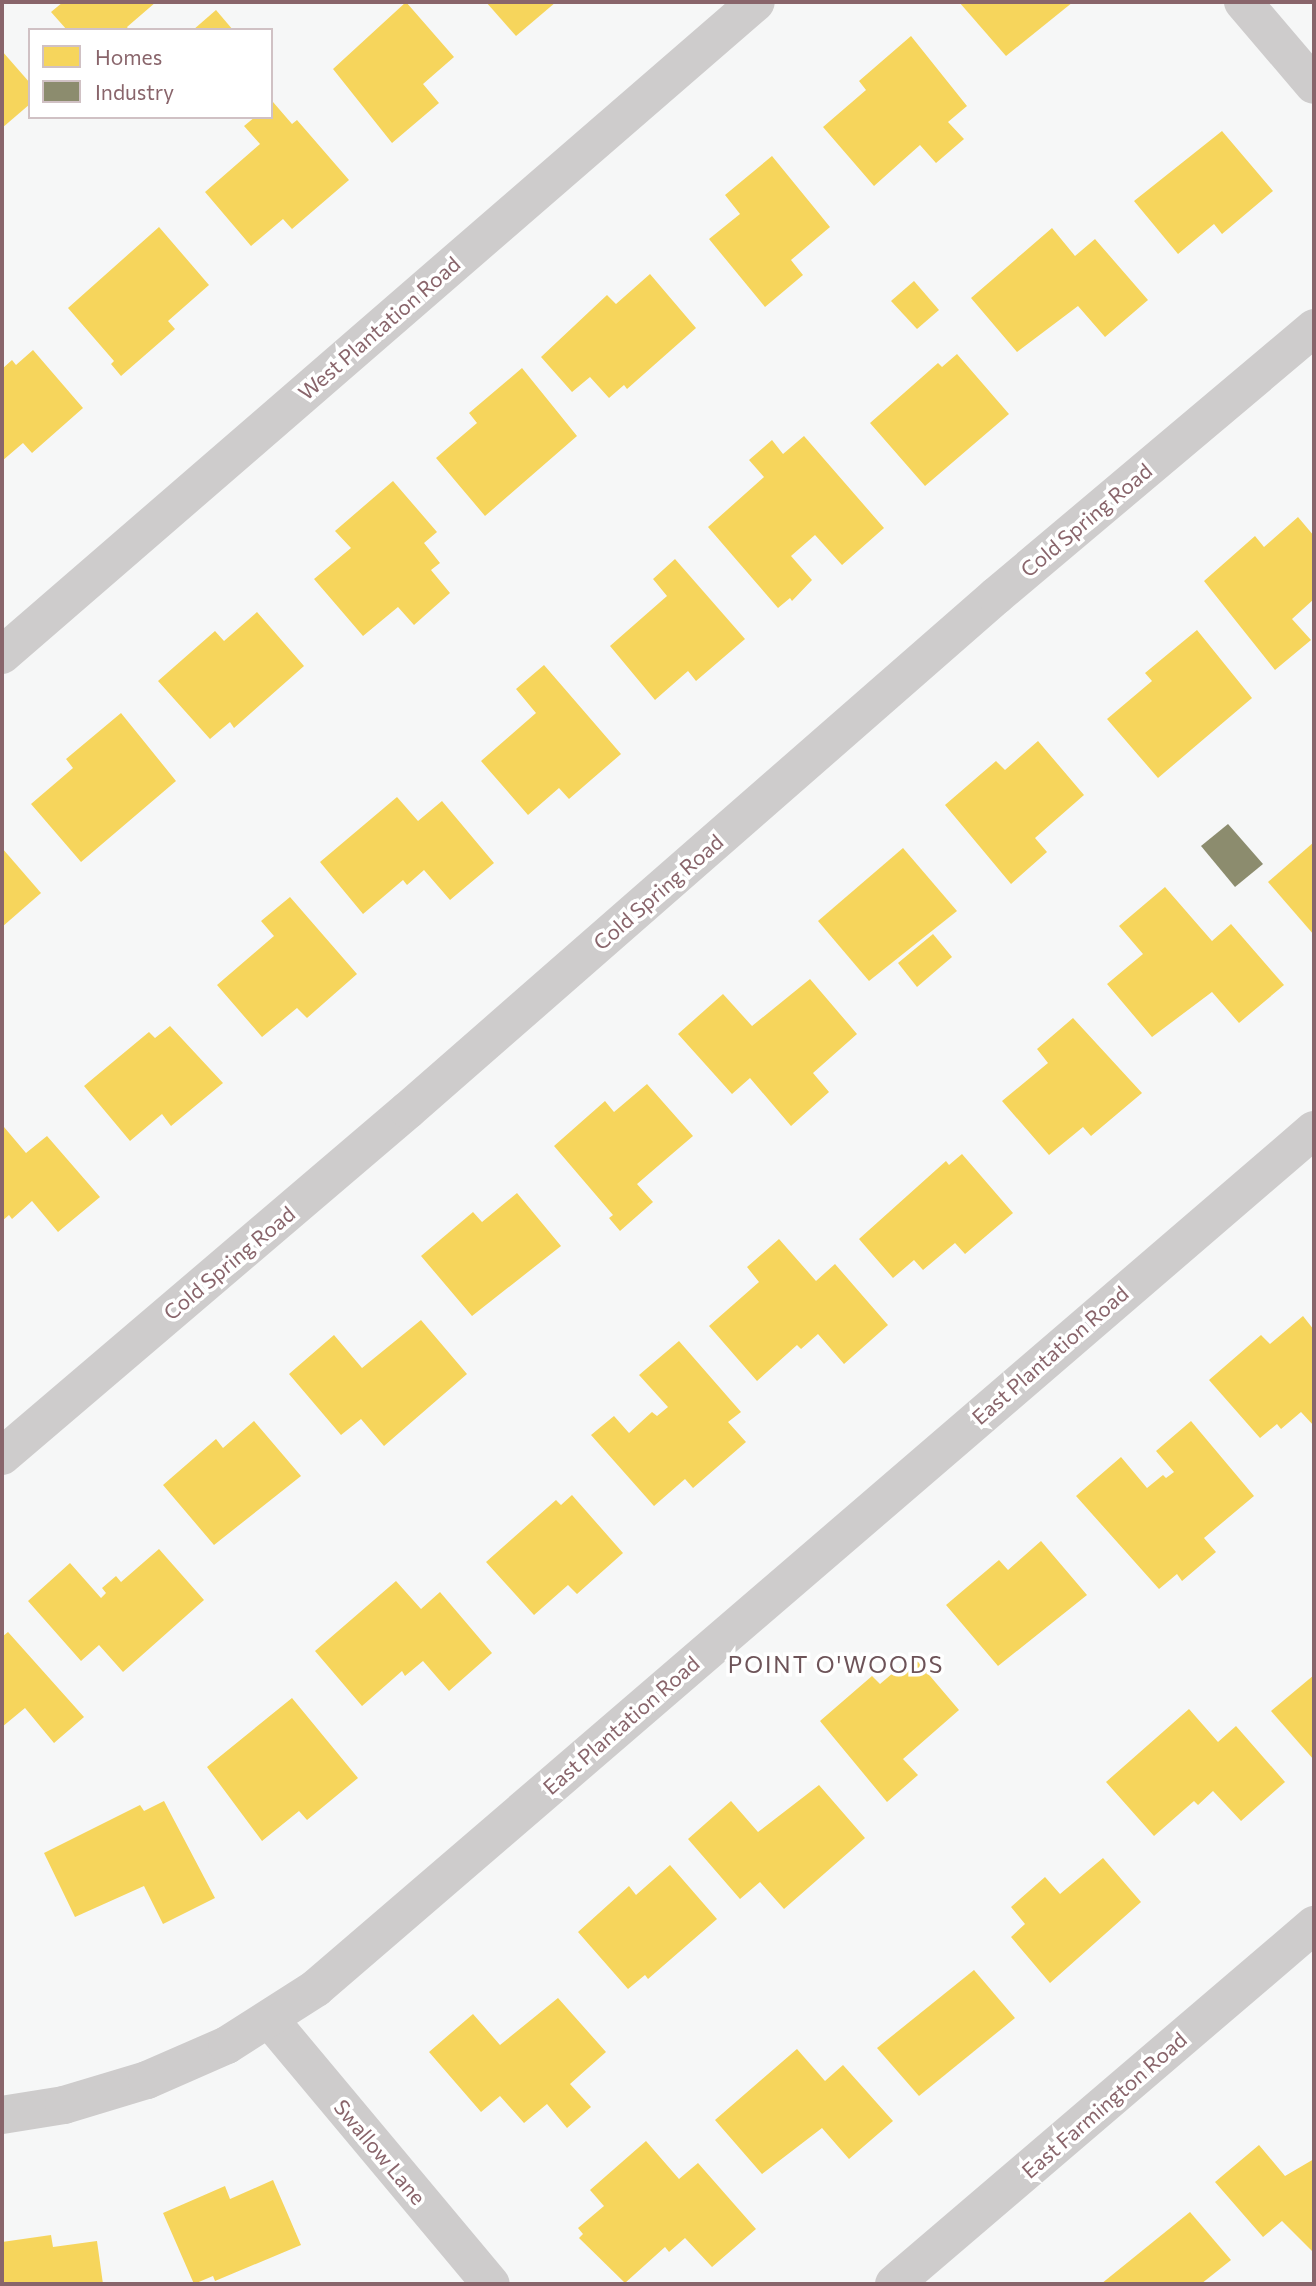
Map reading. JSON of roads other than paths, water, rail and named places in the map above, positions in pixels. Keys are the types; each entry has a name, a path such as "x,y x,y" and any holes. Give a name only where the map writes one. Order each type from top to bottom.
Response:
{"street":[{"name":"West Plantation Road","path":"2,655 756,2"},
{"path":"1243,2 1314,85"},
{"name":"Cold Spring Road","path":"2,1456 408,1110 996,596 1314,328"},
{"name":"East Plantation Road","path":"2,2115 64,2105 147,2080 227,2045 270,2020 316,1988 1314,1130"},
{"name":"East Farmington Road","path":"894,2284 1314,1925"},
{"name":"Swallow Lane","path":"270,2020 491,2284"}],"district":[{"name":"POINT O'WOODS","path":"836,1664"}]}
